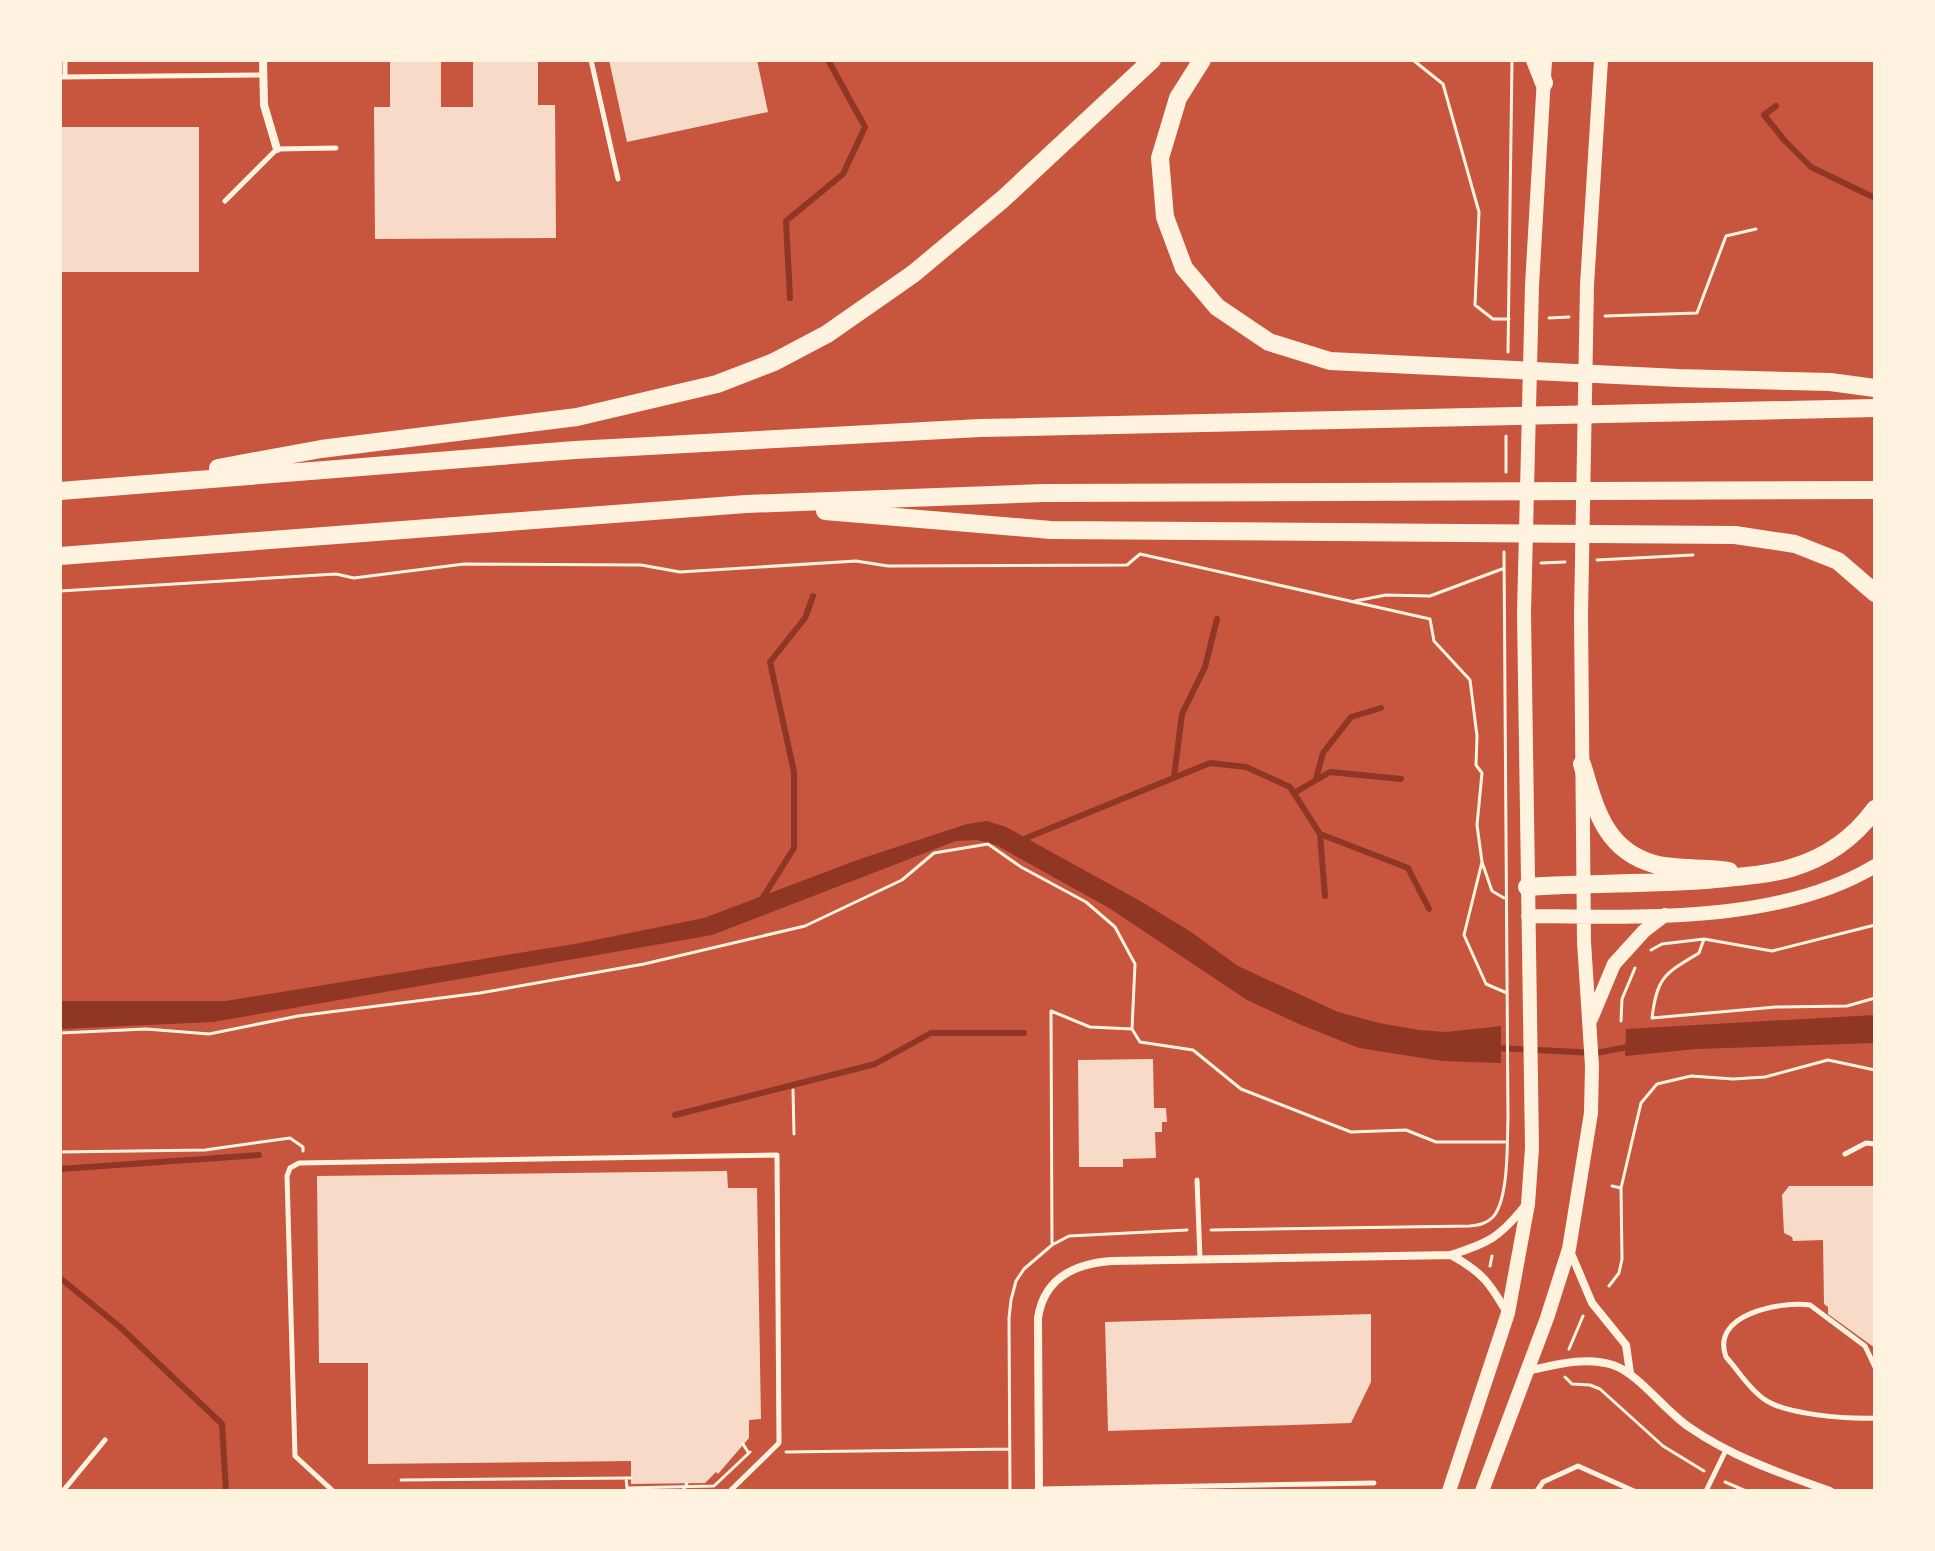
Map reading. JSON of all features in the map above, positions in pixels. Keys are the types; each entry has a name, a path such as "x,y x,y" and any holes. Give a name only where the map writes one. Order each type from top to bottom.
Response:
{"highway":[{"path":"120,486 321,449 577,417 717,384 774,362 827,334 913,274 1003,199 1152,60"},
{"path":"1202,60 1178,98 1160,158 1165,217 1184,268 1217,307 1269,342 1330,361 1830,382 1875,388"},
{"path":"1535,60 1544,83"},
{"path":"60,491 575,450 980,428 1875,408"},
{"path":"60,556 746,504 1044,493 1875,490"},
{"path":"746,504 1051,530 1735,535 1795,544 1838,561 1875,593"},
{"path":"1582,764 1599,820 1620,846 1656,865 1704,867 1756,876"},
{"path":"1527,887 1656,884 1756,876 1793,867 1822,855 1860,829 1875,809"}],"main road":[{"path":"1449,1491 1508,1313 1528,1204 1532,1148 1524,613 1532,286 1545,60"},
{"path":"1482,1491 1569,1249 1591,1113 1592,1066 1583,917 1581,615 1587,285 1601,60"},
{"path":"1528,916 1583,917 1746,909 1799,900 1850,881 1875,866"},
{"path":"1590,1021 1614,964 1644,931 1665,914"}],"street":[{"path":"263,60 264,105 277,149"},
{"path":"1039,1490 1037,1329 1040,1306 1049,1287 1065,1273 1085,1264 1451,1255 1488,1243 1503,1232 1528,1204"},
{"path":"1569,1249 1592,1303 1626,1345 1630,1373"},
{"path":"1451,1255 1474,1267 1489,1281 1508,1313"},
{"path":"1527,1371 1589,1361 1611,1365 1630,1373 1661,1405 1726,1450 1830,1491"}],"lane":[{"path":"65,60 63,77 263,75"},
{"path":"591,60 618,179"},
{"path":"225,201 277,149 336,148"},
{"path":"1845,1154 1866,1143 1875,1144"},
{"path":"333,1491 295,1456 287,1176 290,1168 304,1163 777,1155 779,1443 730,1491"},
{"path":"1197,1180 1200,1259"},
{"path":"1875,1367 1865,1346 1810,1305 1771,1308 1735,1321 1726,1331 1726,1357 1764,1399 1806,1412 1846,1419 1875,1418"},
{"path":"63,1491 105,1440"},
{"path":"1706,1491 1726,1450"},
{"path":"1537,1491 1543,1482 1578,1466 1634,1491"},
{"path":"1039,1490 1302,1488 1374,1483"}],"path":[{"path":"1508,351 1512,60"},
{"path":"1697,313 1726,236 1756,229"},
{"path":"1506,475 1507,429"},
{"path":"1215,1230 1482,1224 1494,1216 1501,1201 1507,1142 1508,1067 1504,553"},
{"path":"60,591 336,574 354,578 464,564 641,565 680,572 856,561 888,566 1127,565 1140,554 1430,619 1434,641 1470,680 1477,736 1476,765 1482,773 1477,825 1482,862 1492,891 1505,899"},
{"path":"1591,561 1703,555"},
{"path":"1528,564 1575,562"},
{"path":"1352,602 1386,595 1430,596 1512,565"},
{"path":"60,1033 146,1029 209,1034 298,1016 480,993 644,964 805,926 902,880 934,853 988,844 1021,867 1086,902 1115,927 1135,964 1132,1029 1140,1042 1193,1050 1241,1089 1351,1132 1406,1130 1436,1142 1507,1142"},
{"path":"1482,862 1464,935 1486,984 1507,993"},
{"path":"1644,956 1662,944 1704,939 1772,951 1875,925"},
{"path":"1704,939 1699,953 1676,966 1656,987 1652,1018 1760,1008 1847,1006 1875,998"},
{"path":"1621,1021 1627,984 1638,963"},
{"path":"1052,1245 1051,1011 1090,1027 1132,1029"},
{"path":"1609,1286 1619,1273 1622,1259 1621,1188 1641,1103 1657,1084 1691,1076 1733,1079 1765,1077 1828,1060 1875,1070"},
{"path":"793,1090 794,1134"},
{"path":"60,1152 205,1150 290,1138 303,1147 304,1163"},
{"path":"1612,1186 1621,1188"},
{"path":"1010,1491 1011,1300 1016,1281 1024,1269 1052,1245 1069,1236 1184,1230"},
{"path":"1490,1266 1492,1256"},
{"path":"1569,1349 1585,1308"},
{"path":"1565,1377 1572,1384 1600,1389 1663,1446 1713,1476 1746,1491"},
{"path":"743,1444 748,1452"},
{"path":"786,1452 1010,1449"},
{"path":"401,1480 629,1478 627,1488 714,1486 731,1464 748,1452 758,1453"}],"shaded area":[{"path":"987,821 1006,827 1142,902 1238,966 1338,1012 1419,1030 1446,1032 1501,1026 1501,1063 1442,1061 1359,1048 1299,1024 1247,1000 1109,908 996,845 977,840 956,841 712,935 213,1022 60,1029 60,1001 226,1001 580,943 704,918 860,859 967,824"},
{"path":"1875,1015 1875,1043 1696,1049 1625,1056 1626,1029"}],"building":[{"path":"390,60 441,60 441,107 473,107 473,60 538,60 538,105 555,105 556,238 375,239 374,107 390,107"},
{"path":"609,60 757,60 768,112 627,142"},
{"path":"60,127 199,127 199,272 60,272"},
{"path":"1153,1059 1154,1108 1166,1108 1167,1122 1162,1122 1162,1132 1155,1132 1156,1158 1123,1159 1123,1167 1079,1167 1078,1060"},
{"path":"727,1171 728,1188 757,1188 761,1419 749,1420 749,1438 718,1474 716,1472 705,1483 631,1484 631,1461 368,1464 368,1363 319,1363 317,1176"},
{"path":"1789,1186 1875,1186 1875,1348 1828,1314 1828,1307 1824,1304 1823,1240 1793,1241 1784,1233 1782,1195"},
{"path":"1371,1314 1371,1382 1351,1423 1108,1431 1105,1322"}],"waterway":[{"path":"790,298 786,221 843,174 865,127 828,60"},
{"path":"1776,106 1764,115 1811,167 1875,198"},
{"path":"760,902 794,848 794,772 770,662 805,618 813,596"},
{"path":"1174,777 1182,714 1205,667 1217,619"},
{"path":"1316,779 1323,753 1351,717 1381,708"},
{"path":"1024,839 1210,763 1246,767 1290,787 1320,834 1408,868 1429,909"},
{"path":"1294,793 1330,772 1401,779"},
{"path":"1320,834 1325,896"},
{"path":"675,1115 875,1064 931,1033 1024,1033"},
{"path":"1497,1048 1596,1053 1633,1046"},
{"path":"60,1169 259,1155"},
{"path":"60,1278 120,1327 222,1424 226,1491"}]}
